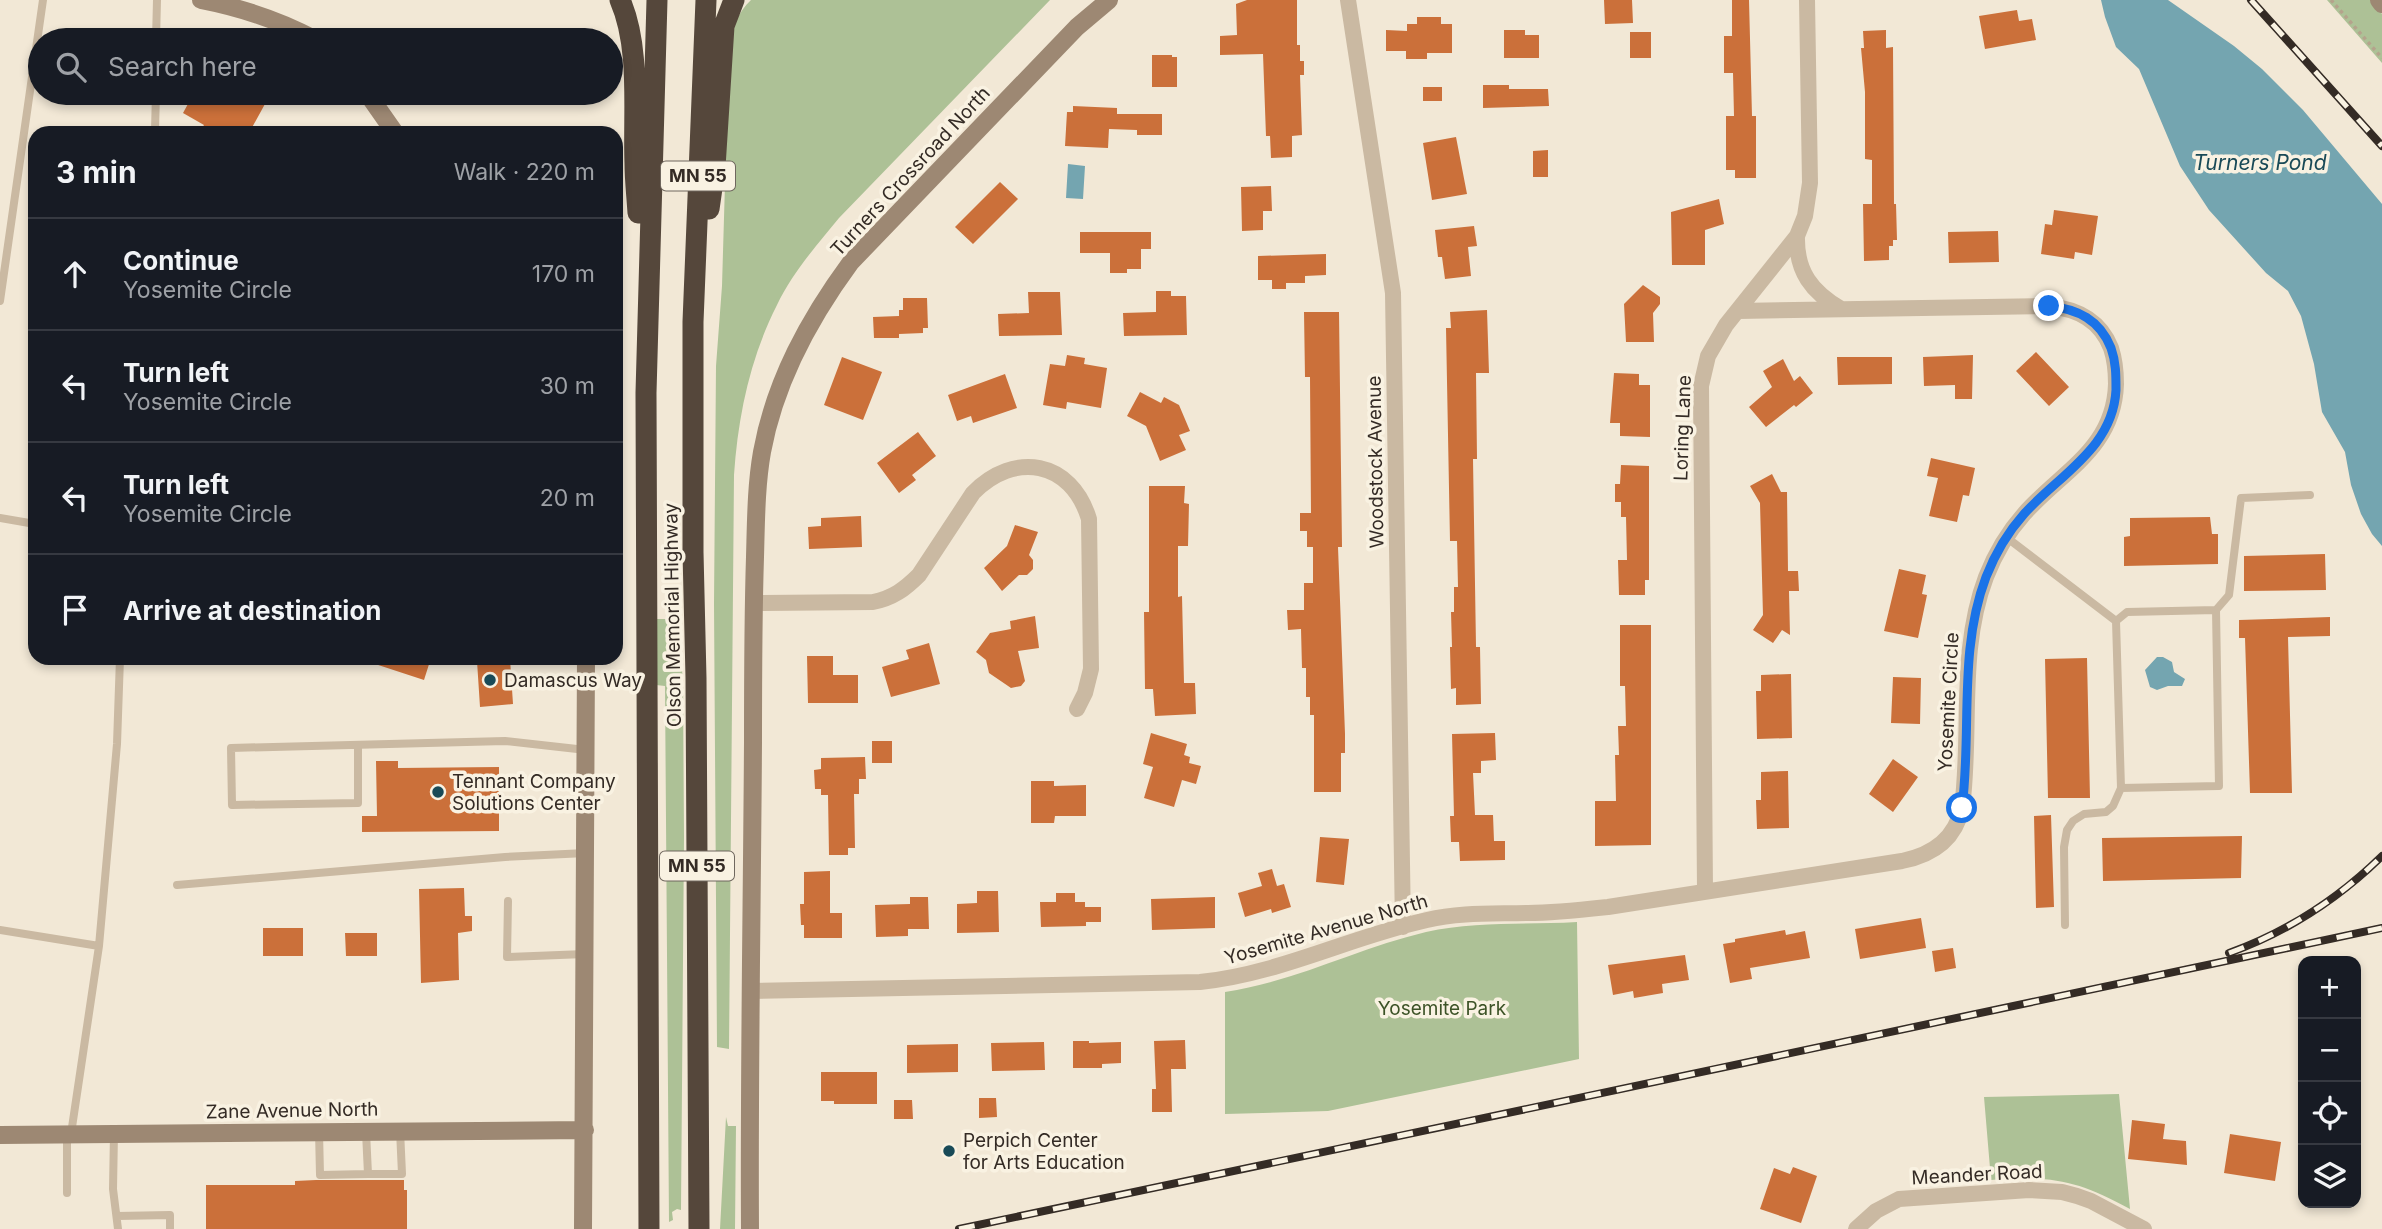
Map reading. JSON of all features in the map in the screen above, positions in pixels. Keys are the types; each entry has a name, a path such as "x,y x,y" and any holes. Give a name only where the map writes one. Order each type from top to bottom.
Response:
{"highway":[{"path":"620,0 628,32 634,77 635,164 647,323"},
{"name":"Olson Memorial Highway","path":"649,1229 645,589 647,323 658,0"},
{"name":"Olson Memorial Highway","path":"699,1229 693,322 704,0"},
{"path":"693,322 715,167 724,26 734,0"}],"street":[{"path":"201,0 235,6 293,28"},
{"name":"Turners Crossroad North","path":"750,1229 753,603 756,515 762,452 786,369 827,295 851,262 1077,27 1109,0"},
{"name":"Woodstock Avenue","path":"1348,0 1390,267 1394,316 1403,927"},
{"name":"Loring Lane","path":"1705,890 1700,401 1708,356 1726,325 1797,236 1805,216 1810,192 1807,0"},
{"path":"375,105 390,126"},
{"path":"1797,236 1796,249 1805,276 1819,294 1844,310"},
{"name":"Yosemite Circle","path":"1738,311 2049,306 2077,312 2099,328 2115,359 2115,394 2108,425 2090,452 2024,514 2006,537 1987,576 1971,632 1962,808 1955,828 1946,841"},
{"path":"753,603 873,602 886,599 908,586 919,575 982,483 1015,467 1044,469 1056,473 1076,491 1089,519 1091,669 1085,693 1077,709"},
{"path":"583,1222 586,665"},
{"name":"Yosemite Avenue North","path":"751,991 1200,982 1264,971 1403,927 1453,916 1579,911 1909,860 1929,853 1946,841"},
{"name":"Zane Avenue North","path":"0,1135 585,1130"},
{"name":"Meander Road","path":"1856,1229 1875,1211 1899,1199 2029,1190 2062,1192 2091,1201 2144,1229"}],"lane":[{"path":"39,28 43,0"},
{"path":"156,28 157,0"},
{"path":"0,301 28,105"},
{"path":"155,126 156,105"},
{"path":"2121,788 2219,786 2216,610 2229,595 2241,498 2309,495"},
{"path":"0,518 28,523"},
{"path":"2006,537 2116,621"},
{"path":"2116,621 2127,612 2216,610"},
{"path":"2065,925 2064,847 2067,830 2073,821 2084,814 2106,812 2113,806 2121,788 2116,621"},
{"path":"67,1194 69,1134 99,946 117,744 120,665"},
{"path":"358,744 358,803 232,805 231,748 358,744 505,741 586,750"},
{"path":"177,885 494,858 586,853"},
{"path":"508,901 507,957 585,954"},
{"path":"0,930 99,946"},
{"path":"319,1131 320,1175 402,1174 400,1130"},
{"path":"366,1131 368,1174"},
{"path":"114,1133 113,1189 118,1229"},
{"path":"117,1216 170,1215 170,1229"}],"path":[{"path":"2331,0 2382,58"}],"green space":[{"path":"751,0 1050,0 822,238 783,293 759,346 742,409 734,475 729,1049 717,1047 714,604 716,366 722,286 729,47 736,21"},
{"path":"2327,0 2373,0 2382,14 2382,63"},
{"path":"657,619 678,619 683,683 681,1210 672,1212 673,1220 669,1222 665,686 656,685"},
{"name":"Yosemite Park","path":"1577,922 1579,1059 1328,1111 1225,1114 1225,992 1276,981 1426,932 1482,925"},
{"path":"2119,1094 2130,1209 2095,1192 2063,1182 2030,1178 1991,1180 1984,1097"},
{"path":"726,1117 728,1126 736,1126 735,1229 720,1229"}],"water":[{"name":"Turners Pond","path":"2101,0 2168,0 2234,46 2262,69 2303,110 2382,204 2382,546 2361,514 2351,485 2345,452 2322,412 2314,364 2301,316 2288,291 2266,273 2209,210 2180,166 2139,69 2116,47"},
{"path":"1068,164 1085,166 1083,199 1066,198"},
{"path":"2157,657 2172,662 2174,672 2185,679 2182,686 2168,686 2157,690 2150,687 2145,670"}],"building":[{"path":"1247,0 1297,0 1297,45 1300,45 1300,61 1304,61 1304,75 1300,75 1302,135 1292,136 1292,157 1271,158 1270,136 1266,136 1263,54 1220,55 1220,36 1237,35 1236,4"},
{"path":"1604,0 1632,0 1633,23 1605,24"},
{"path":"1732,0 1749,0 1752,116 1756,116 1756,178 1735,178 1735,170 1726,170 1726,116 1734,116 1733,73 1724,73 1724,36 1732,36"},
{"path":"2017,10 2019,21 2032,19 2036,40 1985,49 1979,16"},
{"path":"1417,17 1441,17 1441,24 1452,24 1452,53 1427,53 1427,59 1406,59 1406,51 1386,51 1386,30 1407,31 1407,24 1417,24"},
{"path":"1504,30 1525,30 1525,35 1539,35 1539,58 1504,58"},
{"path":"1886,30 1886,48 1893,47 1894,204 1897,240 1893,240 1893,246 1889,246 1889,260 1864,261 1863,204 1872,204 1872,160 1865,159 1865,92 1861,48 1864,48 1863,31"},
{"path":"1630,32 1651,32 1651,58 1630,58"},
{"path":"1152,55 1177,57 1177,87 1152,87"},
{"path":"1483,85 1509,85 1509,89 1548,89 1549,106 1483,108"},
{"path":"1423,87 1442,87 1442,101 1423,101"},
{"path":"187,105 264,105 253,126 203,126 183,113"},
{"path":"1073,106 1117,108 1117,114 1162,114 1162,135 1137,135 1137,130 1109,129 1108,148 1065,146 1067,112 1073,112"},
{"path":"1456,137 1467,194 1432,200 1423,143"},
{"path":"1548,150 1548,177 1533,177 1533,151"},
{"path":"1000,182 1018,199 973,244 955,227"},
{"path":"1271,186 1272,211 1263,211 1263,230 1242,231 1241,187"},
{"path":"1719,199 1724,224 1705,230 1705,265 1672,265 1671,212"},
{"path":"2054,210 2098,216 2092,255 2075,252 2074,259 2041,254 2045,224 2052,225"},
{"path":"1474,226 1477,246 1468,247 1471,276 1445,279 1442,257 1438,257 1435,230"},
{"path":"1998,231 1999,262 1949,263 1948,232"},
{"path":"1080,232 1151,232 1151,249 1141,249 1141,269 1127,269 1127,273 1110,273 1110,253 1080,253"},
{"path":"1326,254 1326,275 1305,276 1305,283 1286,283 1286,289 1272,289 1272,280 1258,280 1258,256"},
{"path":"1643,285 1660,297 1660,304 1653,313 1654,342 1626,342 1624,304"},
{"path":"1156,291 1171,291 1171,296 1186,296 1187,335 1124,336 1123,313 1156,312"},
{"path":"1028,292 1060,292 1062,335 999,336 998,314 1029,313"},
{"path":"903,298 927,298 928,328 923,328 923,333 899,334 899,338 874,338 873,317 899,316 899,310 903,310"},
{"path":"1487,310 1489,373 1476,373 1477,459 1473,459 1476,647 1480,647 1481,704 1456,705 1456,688 1451,689 1450,647 1454,587 1458,587 1457,541 1450,541 1446,328 1451,328 1450,312"},
{"path":"1304,312 1339,312 1342,547 1338,547 1345,734 1345,753 1341,753 1341,792 1314,792 1314,715 1310,715 1310,697 1306,697 1306,668 1302,668 1301,629 1288,630 1287,610 1304,610 1304,583 1313,583 1313,547 1307,547 1307,531 1300,531 1300,513 1311,513 1310,377 1305,377"},
{"path":"2036,352 2069,387 2049,406 2016,371"},
{"path":"1067,355 1085,358 1084,364 1107,368 1101,408 1067,402 1066,409 1043,405 1050,364 1065,366"},
{"path":"1973,355 1972,399 1955,399 1955,385 1924,386 1923,357"},
{"path":"842,357 882,372 863,420 824,405"},
{"path":"1837,357 1892,357 1892,384 1838,385"},
{"path":"1783,359 1794,381 1800,376 1813,393 1766,427 1749,407 1772,387 1763,371"},
{"path":"1614,373 1639,374 1639,385 1650,385 1650,437 1620,436 1620,423 1610,423"},
{"path":"1005,374 1017,408 973,423 971,416 957,421 948,395"},
{"path":"1140,392 1161,403 1164,397 1179,405 1190,431 1179,435 1186,450 1160,461 1146,426 1127,416"},
{"path":"918,432 936,456 912,475 916,480 899,493 877,463"},
{"path":"1931,458 1975,468 1969,496 1963,495 1957,522 1929,516 1938,478 1927,476"},
{"path":"1621,465 1649,466 1649,580 1645,580 1645,595 1619,595 1618,560 1627,560 1626,517 1621,517 1621,502 1615,502 1615,484 1620,484"},
{"path":"1772,474 1781,492 1787,492 1788,571 1798,571 1799,591 1789,591 1790,635 1782,630 1773,643 1753,630 1763,615 1760,503 1750,486"},
{"path":"1149,486 1185,486 1184,503 1189,504 1188,546 1178,546 1178,597 1182,596 1184,683 1195,683 1196,714 1155,716 1153,689 1145,689 1144,612 1149,612"},
{"path":"861,516 862,547 809,549 808,527 821,526 821,518"},
{"path":"2210,517 2212,534 2218,534 2218,564 2124,566 2124,537 2130,536 2130,518"},
{"path":"1015,525 1038,532 1029,555 1033,560 1033,569 1027,575 1019,575 1002,591 984,568 1007,546"},
{"path":"2325,554 2326,590 2244,591 2244,556"},
{"path":"1899,569 1926,575 1922,594 1927,595 1918,638 1884,631"},
{"path":"1035,616 1039,648 1018,651 1025,681 1021,686 1011,688 989,673 986,660 976,652 990,633 1011,629 1010,621"},
{"path":"2330,617 2330,636 2288,637 2292,793 2250,793 2245,638 2239,638 2239,620"},
{"path":"1620,625 1651,625 1651,845 1595,846 1595,801 1616,801 1615,755 1619,755 1618,726 1626,726 1625,686 1620,686"},
{"path":"929,643 940,684 891,697 882,667 909,659 906,650"},
{"path":"807,656 833,656 833,675 858,675 858,703 808,703"},
{"path":"2087,658 2090,798 2048,798 2045,659"},
{"path":"378,665 429,665 424,680"},
{"name":"Damascus Way","path":"477,665 510,665 513,704 480,707"},
{"path":"1791,674 1792,738 1757,739 1756,691 1761,691 1761,675"},
{"path":"1893,677 1921,678 1920,724 1891,723"},
{"path":"1151,733 1187,744 1184,755 1190,757 1189,763 1201,766 1196,784 1182,780 1174,807 1144,798 1153,767 1143,764"},
{"path":"1495,733 1496,760 1481,761 1481,773 1473,773 1475,815 1493,815 1494,841 1505,841 1505,860 1460,861 1459,842 1451,842 1450,816 1454,816 1452,734"},
{"path":"872,741 892,741 892,763 872,763"},
{"path":"865,757 866,779 859,779 859,794 854,794 855,848 848,848 848,855 829,855 828,795 821,795 821,789 815,789 814,770 821,769 821,758"},
{"path":"1893,759 1918,777 1893,812 1869,794"},
{"name":"Tennant Company Solutions Center","path":"376,761 398,761 398,768 499,767 499,831 362,832 362,816 377,816"},
{"path":"1788,771 1789,828 1757,829 1756,800 1761,800 1761,772"},
{"path":"1031,781 1054,781 1054,786 1086,785 1086,816 1055,816 1054,823 1031,823"},
{"path":"2051,815 2054,907 2036,908 2034,816"},
{"path":"2242,836 2241,878 2103,881 2102,838"},
{"path":"1320,837 1349,839 1344,885 1316,882"},
{"path":"1272,869 1277,886 1284,884 1291,907 1272,913 1271,909 1245,917 1238,893 1262,886 1258,873"},
{"path":"830,871 830,913 842,913 842,938 804,938 800,904 804,904 804,872"},
{"path":"464,888 465,916 472,916 472,931 458,933 459,980 421,983 419,889"},
{"path":"977,891 998,891 999,932 957,933 957,904 977,903"},
{"path":"1056,893 1075,893 1075,902 1085,902 1085,907 1101,907 1101,922 1086,922 1086,926 1041,927 1040,902 1056,902"},
{"path":"910,897 928,897 929,929 908,929 908,936 876,937 875,905 910,904"},
{"path":"1215,897 1215,928 1152,930 1151,899"},
{"path":"1921,918 1926,948 1860,959 1855,929"},
{"path":"263,928 303,928 303,956 263,956"},
{"path":"1785,930 1786,935 1805,931 1810,958 1750,968 1752,979 1730,983 1723,944 1735,942 1735,939"},
{"path":"345,933 377,933 377,956 346,956"},
{"path":"1953,948 1956,968 1935,972 1932,951"},
{"path":"1685,955 1689,980 1662,984 1663,993 1634,998 1633,991 1613,995 1608,965"},
{"path":"1185,1040 1186,1069 1171,1069 1172,1112 1152,1112 1152,1089 1156,1089 1154,1041"},
{"path":"1073,1041 1121,1042 1121,1063 1102,1064 1102,1068 1073,1068"},
{"path":"1044,1042 1045,1070 992,1071 991,1043"},
{"path":"958,1044 958,1072 907,1073 907,1045"},
{"path":"821,1072 877,1072 877,1104 834,1104 834,1101 821,1101"},
{"path":"979,1098 996,1098 997,1117 979,1118"},
{"path":"894,1100 912,1100 913,1119 894,1119"},
{"path":"2132,1120 2165,1124 2163,1139 2186,1141 2187,1165 2128,1159"},
{"path":"2230,1134 2281,1142 2275,1181 2224,1173"},
{"path":"1793,1167 1817,1176 1801,1223 1760,1209 1774,1168 1790,1174"},
{"path":"404,1180 404,1190 407,1190 407,1229 206,1229 206,1185 295,1185 295,1181"}],"railway":[{"path":"2251,0 2382,146"},
{"path":"2229,953 2271,935 2311,913 2348,886 2382,856"},
{"path":"959,1229 2382,928"}],"place":[{"name":"Damascus Way","path":"490,680"},
{"name":"Tennant Company Solutions Center","path":"438,792"},
{"name":"Perpich Center for Arts Education","path":"949,1151"}],"route":[{"path":"1962,808 1971,632 1987,576 2006,537 2024,514 2090,452 2108,425 2113,409 2115,359 2108,342 2089,318 2064,308 2049,306"}]}
